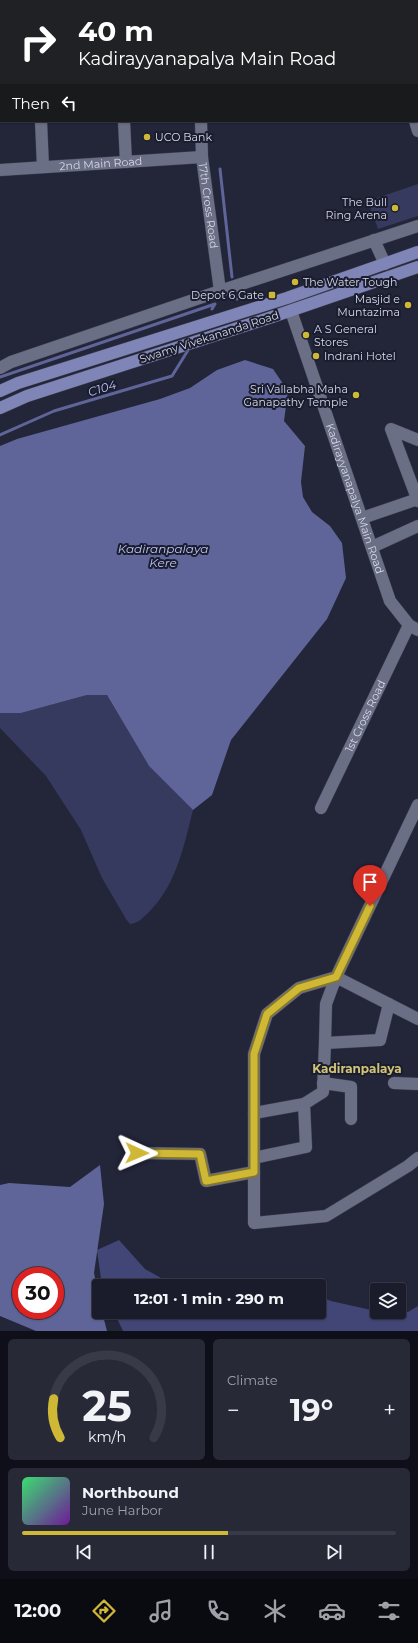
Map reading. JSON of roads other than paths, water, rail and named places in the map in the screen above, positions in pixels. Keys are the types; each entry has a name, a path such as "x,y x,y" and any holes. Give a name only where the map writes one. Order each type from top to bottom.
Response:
{"main road":[{"name":"Swamy Vivekananda Road","path":"0,391 18,383 287,298 418,252"},
{"name":"Swamy Vivekananda Road","path":"0,408 27,396 291,311 418,267"}],"street":[{"path":"41,122 43,167"},
{"path":"124,122 126,162"},
{"name":"17th Cross Road","path":"202,122 202,157 220,291"},
{"name":"2nd Main Road","path":"0,170 202,157"},
{"path":"0,368 11,362 72,341 418,226"},
{"path":"374,240 385,264"},
{"name":"Kadirayyanapalya Main Road","path":"291,311 390,601 414,627"},
{"path":"362,518 418,500 392,429 418,440"},
{"path":"372,547 418,526"},
{"name":"1st Cross Road","path":"321,808 414,627"},
{"path":"254,1114 304,1104 323,1092 326,1004 336,977 418,805"},
{"path":"418,1019 336,977 299,988 267,1014 254,1054 254,1224 326,1216 408,1166 418,1158"},
{"path":"325,1043 380,1040 389,1004"},
{"path":"323,1083 351,1087 351,1119"},
{"path":"394,1083 418,1084"},
{"path":"254,1158 306,1147 304,1104"},
{"path":"137,1153 200,1154 206,1181 254,1172"}],"water":[{"name":"Kadiranpalaya Kere","path":"245,360 273,369 288,391 284,421 305,446 301,482 303,497 312,512 330,526 342,543 346,578 327,619 231,740 212,795 193,810 149,766 107,695 87,695 21,713 0,713 0,446 17,439 160,399 190,388 217,370"},
{"path":"100,1165 104,1204 94,1273 95,1279 92,1279 92,1319 104,1319 107,1331 36,1331 0,1316 0,1185 9,1183 70,1187"}],"waterway":[{"name":"C104","path":"220,169 232,277"},
{"name":"C104","path":"212,309 215,304"},
{"path":"0,377 215,304"},
{"name":"C104","path":"0,435 54,411 172,376 190,347"}],"place":[{"name":"UCO Bank","path":"147,137"},
{"name":"The Bull Ring Arena","path":"395,208"},
{"name":"The Water Tough","path":"295,282"},
{"name":"Depot 6 Gate","path":"272,295"},
{"name":"Masjid e Muntazima","path":"408,305"},
{"name":"A S General Stores","path":"306,335"},
{"name":"Indrani Hotel","path":"316,356"},
{"name":"Sri Vallabha Maha Ganapathy Temple","path":"356,395"}],"district":[{"name":"Kadiranpalaya","path":"357,1068"}]}
